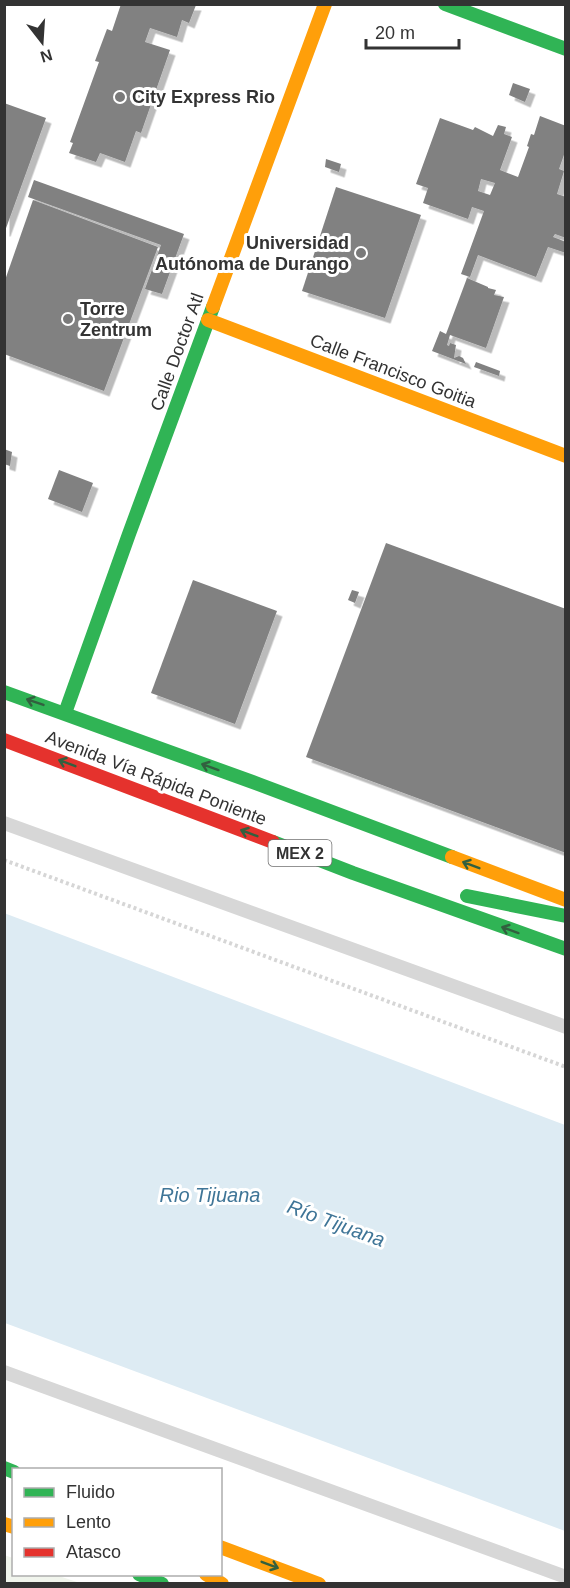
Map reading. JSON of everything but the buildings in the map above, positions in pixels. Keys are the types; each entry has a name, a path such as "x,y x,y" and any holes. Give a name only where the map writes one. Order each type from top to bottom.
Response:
{"main road":[{"name":"Calle Doctor Atl","path":"65,713 325,4"},
{"path":"445,4 566,49"},
{"name":"Calle Francisco Goitia","path":"208,320 566,456"},
{"name":"Avenida Vía Rápida Poniente","path":"4,692 566,900"},
{"name":"Avenida Vía Rápida Poniente","path":"4,740 353,873 566,949"},
{"path":"353,873 566,916"},
{"path":"222,1547 319,1584"},
{"path":"142,1576 162,1584"},
{"path":"208,1576 222,1584"}],"lane":[{"path":"4,823 566,1027"},
{"path":"4,1372 566,1577"}],"path":[{"path":"4,860 566,1067"}],"shaded area":[{"path":"4,1555 12,1558 12,1576 59,1576 80,1583 5,1583"}],"water":[{"name":"Rio Tijuana","path":"4,913 565,1125 565,1531 5,1323"}],"traffic: fast":[{"path":"445,4 566,49"},
{"path":"65,713 213,307"},
{"path":"4,692 452,857"},
{"path":"273,842 566,949"},
{"path":"467,896 566,916"},
{"path":"4,1468 12,1471"},
{"path":"144,1576 162,1584"}],"traffic: slow":[{"path":"213,307 325,4"},
{"path":"208,320 566,456"},
{"path":"452,857 566,900"},
{"path":"4,1524 12,1526"},
{"path":"222,1548 319,1584"},
{"path":"209,1576 222,1584"}],"traffic: jam":[{"path":"4,740 273,842"}],"place":[{"name":"City Express Rio","path":"120,97"},
{"name":"Universidad Autónoma de Durango","path":"361,253"},
{"name":"Torre Zentrum","path":"68,319"}],"water label":[{"name":"Río Tijuana","path":"336,1223"}]}
